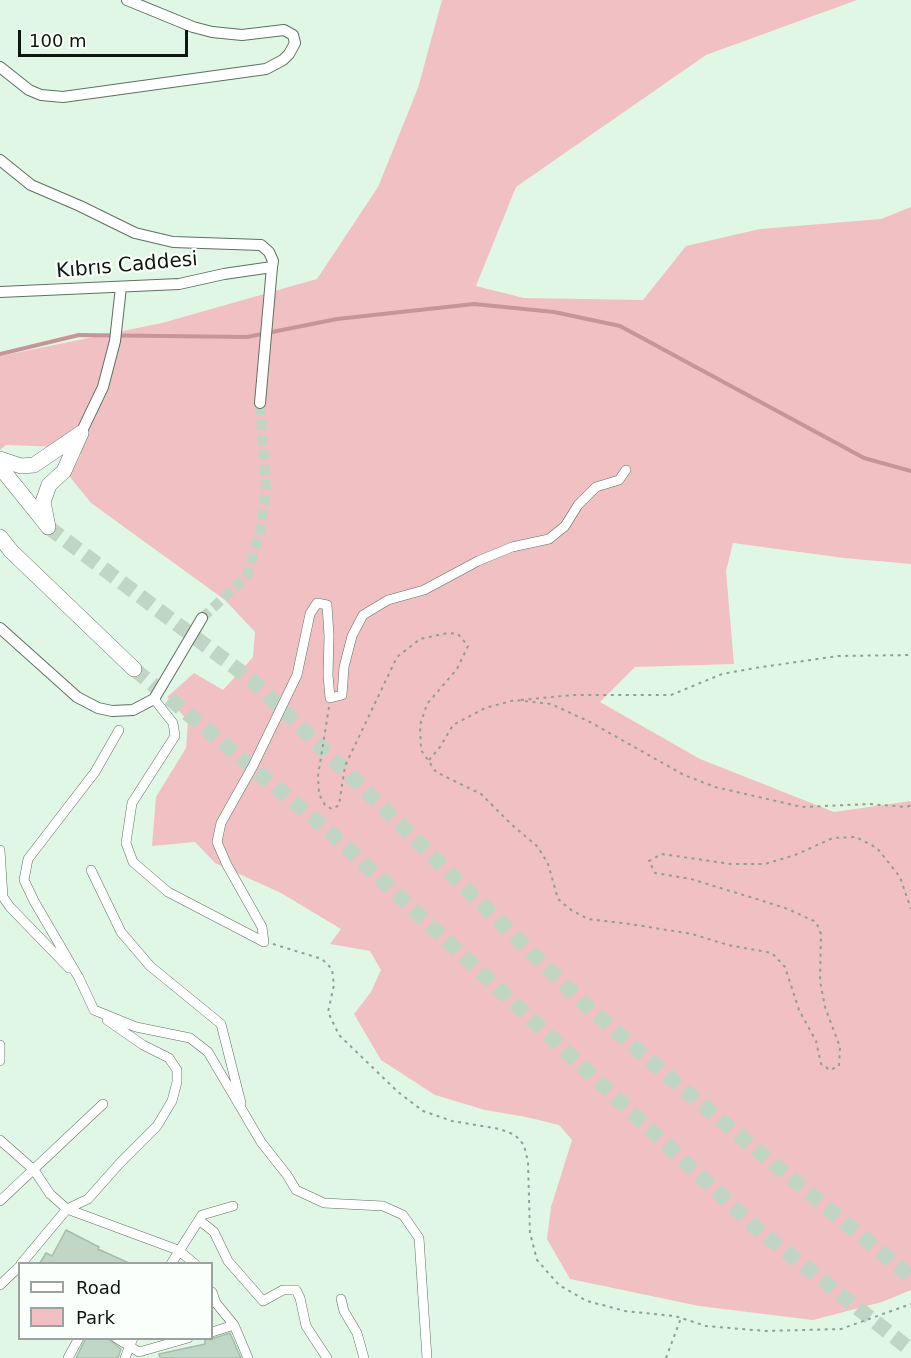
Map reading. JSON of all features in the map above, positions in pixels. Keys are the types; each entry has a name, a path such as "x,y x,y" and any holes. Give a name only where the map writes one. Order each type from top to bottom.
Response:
{"highway":[{"path":"0,459 21,466 34,465 81,434"},
{"path":"0,467 48,527 43,502 49,485 64,471 81,434"},
{"path":"4,543 134,669"}],"street":[{"path":"0,67 29,90 41,96 63,97 266,69 283,60 295,43 292,35 285,30 242,35 212,32 193,27 127,0"},
{"name":"Kıbrıs Caddesi","path":"0,160 19,177 38,189 80,206 135,233 173,242 261,245 272,256 272,272 224,274 179,284 0,292"},
{"path":"260,403 272,272"},
{"path":"81,434 103,387 114,341 121,287"},
{"path":"264,942 262,927 227,865 217,842 221,823 253,766 297,675 310,614 317,603 327,605 330,698 342,695 344,667 349,646 363,615 388,600 424,590 478,561 512,547 549,539 565,526 578,505 596,487 619,480 626,470"},
{"path":"0,628 77,697 98,708 112,711 133,710 154,699 202,618"},
{"path":"154,699 173,723 175,736 132,803 126,843 133,862 168,892 264,942"},
{"path":"23,1262 67,1209 88,1199 120,1162 157,1126 172,1101 177,1082 177,1070 169,1058 143,1045 94,1011 79,978 24,880 28,859 94,772 119,730"},
{"path":"0,850 3,897 79,978"},
{"path":"91,870 121,932 135,949 150,966 221,1024 243,1114"},
{"path":"94,1011 136,1027 190,1038 208,1052 243,1114 296,1190 324,1203 383,1206 403,1215 419,1239 427,1358"},
{"path":"0,1045 0,1060"},
{"path":"0,1201 103,1104"},
{"path":"0,1140 33,1170 50,1194 67,1209 178,1250 194,1262"},
{"path":"172,1262 202,1215 233,1206"},
{"path":"199,1220 214,1232 228,1262 263,1301 283,1290 296,1290 306,1326 327,1358"},
{"path":"0,1285 18,1268"},
{"path":"213,1295 216,1303 234,1325 248,1358"},
{"path":"341,1299 344,1311 357,1333 364,1358"},
{"path":"213,1332 234,1325"},
{"path":"68,1358 78,1340"},
{"path":"119,1340 139,1352 181,1340"},
{"path":"125,1358 132,1340"}],"path":[{"path":"330,698 318,776 319,794 325,806 332,809 339,805 345,766 397,657 420,639 447,633 458,634 468,646 457,669 427,704 420,725 421,750 436,772 481,794 538,847 548,864 558,899 571,910 588,919 692,934 728,945 772,953 785,967 799,1010 816,1041 821,1064 830,1071 840,1066 840,1047 825,1007 820,981 821,934 816,922 788,909 691,879 655,873 649,861 662,854 731,864 765,864 795,855 833,838 856,837 877,848 900,877 911,909"},
{"path":"429,760 453,725 485,708 515,700 573,695 671,695 722,674 755,668 838,656 911,655"},
{"path":"515,700 551,704 590,722 684,775 716,787 801,807 869,804 907,807 911,805"},
{"path":"264,942 322,959 332,969 334,985 328,1012 339,1035 414,1105 423,1111 452,1121 500,1129 515,1135 524,1145 528,1162 530,1233 537,1260 559,1285 587,1301 624,1311 681,1318 706,1326 765,1331 841,1329 911,1304"},
{"path":"666,1358 681,1318"}],"green space":[{"path":"442,0 857,0 706,55 516,187 476,286 524,298 643,300 686,246 760,229 881,219 911,207 911,564 844,558 733,543 726,571 734,664 635,667 600,702 700,759 834,812 911,801 911,1290 882,1302 813,1320 699,1306 570,1279 547,1239 551,1207 572,1140 559,1125 485,1110 435,1095 381,1060 354,1014 371,992 381,970 370,951 330,944 341,929 281,893 215,863 195,842 152,846 156,797 186,748 188,721 167,697 194,673 223,690 253,657 255,632 225,600 91,503 70,477 81,454 59,447 6,445 0,450 0,356 162,323 317,279 378,187 418,88"}],"building":[{"path":"66,1230 99,1247 98,1249 127,1262 41,1262 46,1253 52,1256"},
{"path":"230,1333 241,1358 160,1358 159,1354 205,1344 205,1340"},
{"path":"85,1340 110,1340 121,1349 118,1358 76,1358"}],"waterway":[{"path":"0,354 79,335 247,337 337,319 474,304 554,312 620,326 864,458 911,471"}],"tunnel":[{"path":"202,618 247,576 261,528 266,487 260,403"},
{"path":"48,527 253,681 581,1001 677,1084 911,1277"},
{"path":"134,669 331,833 755,1227 911,1350"}]}
